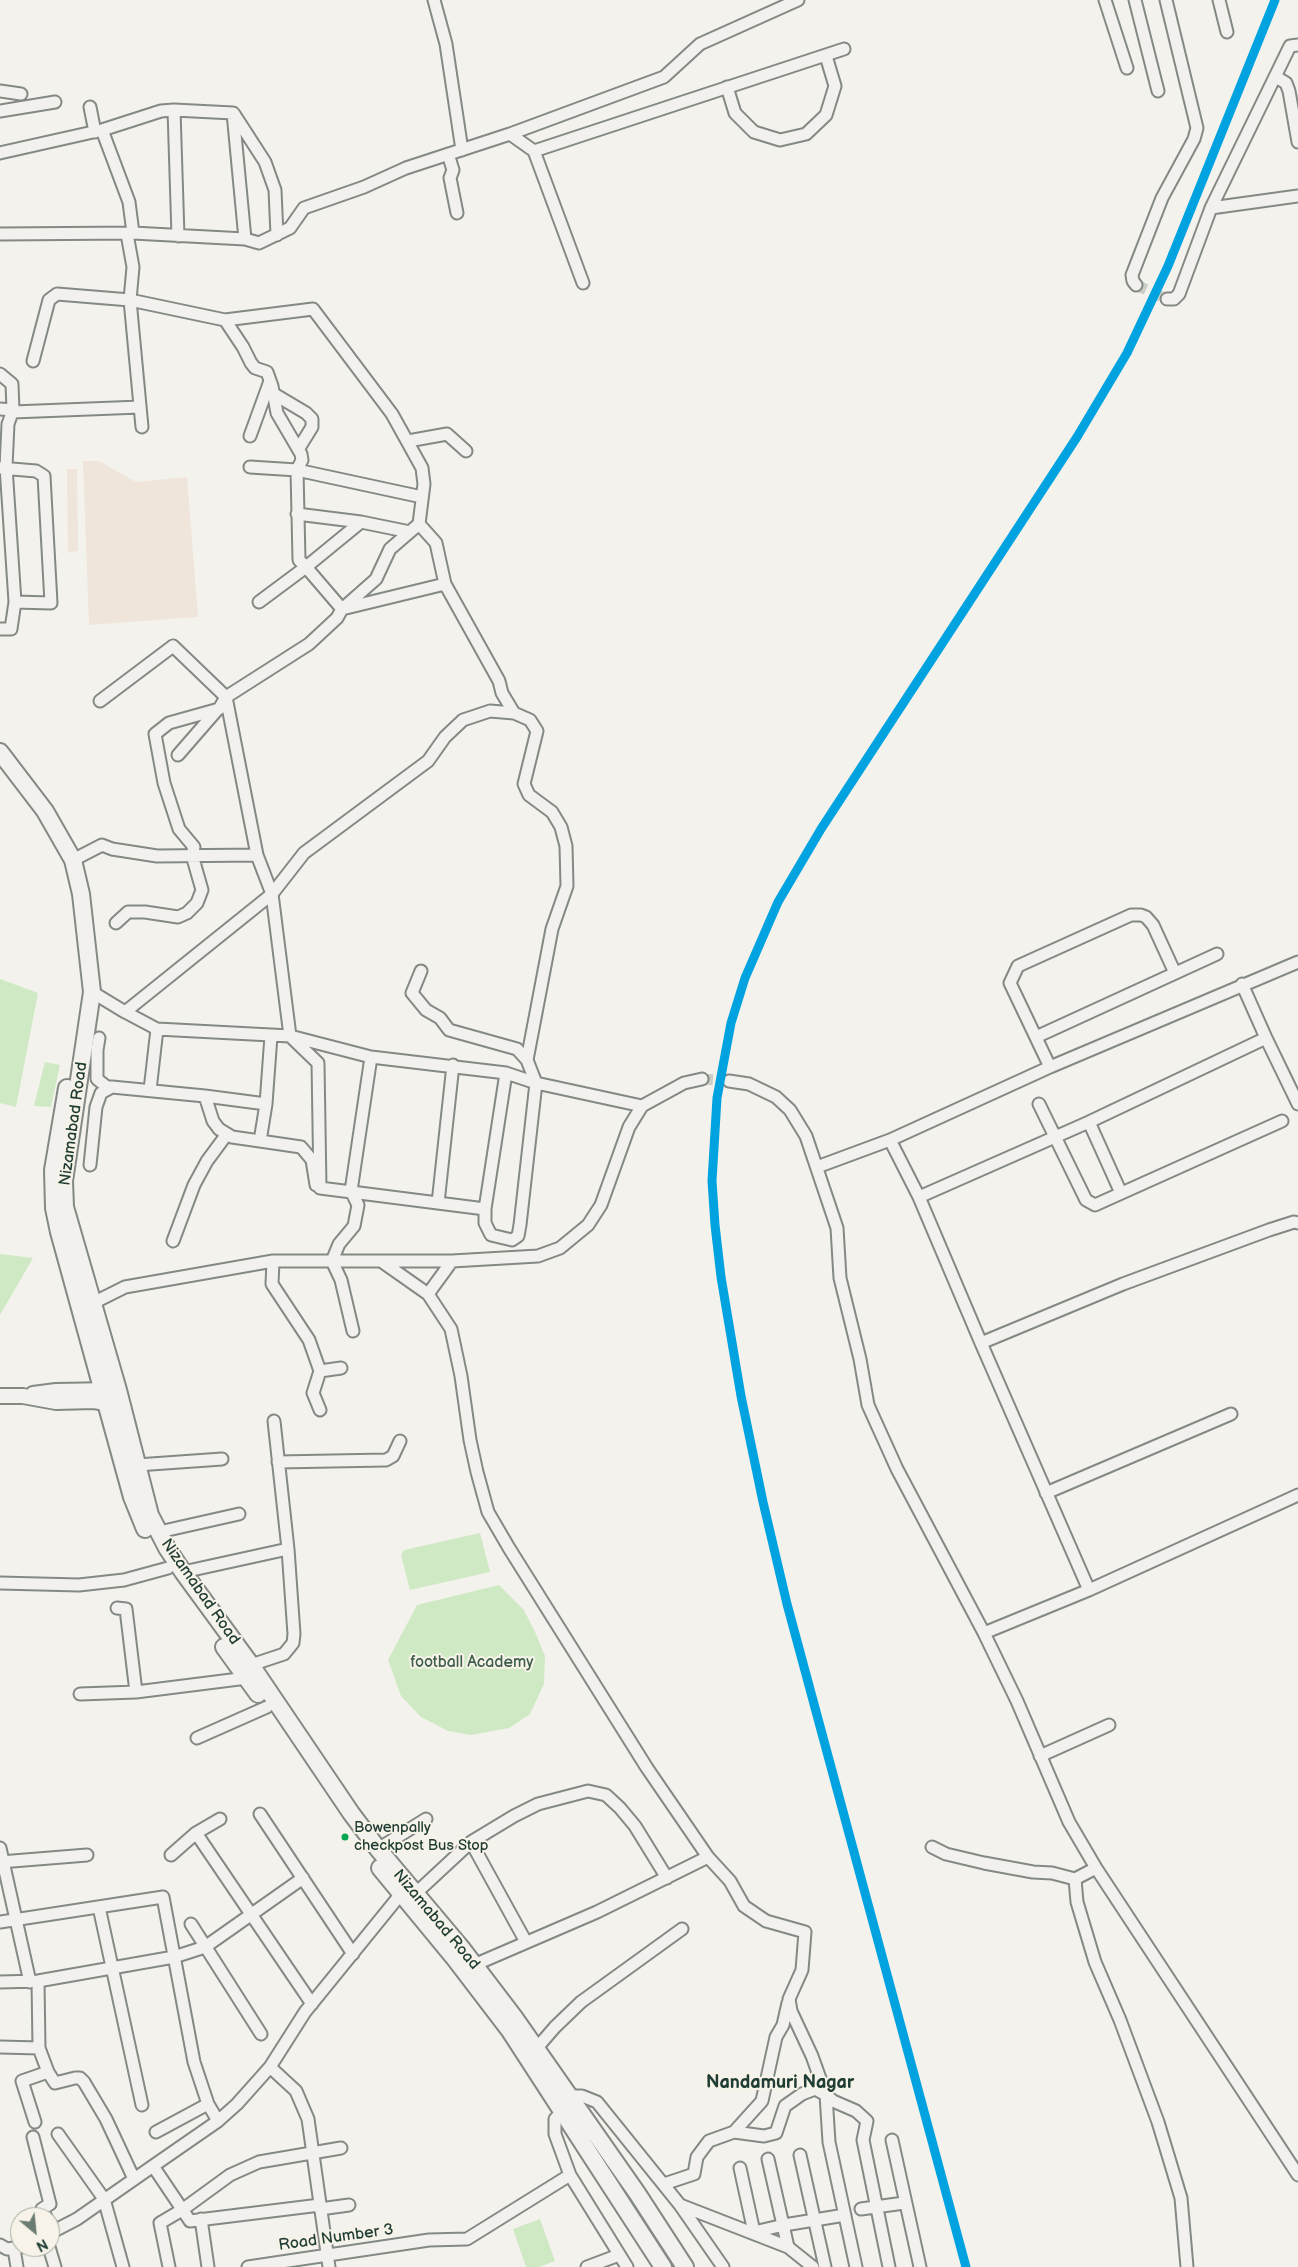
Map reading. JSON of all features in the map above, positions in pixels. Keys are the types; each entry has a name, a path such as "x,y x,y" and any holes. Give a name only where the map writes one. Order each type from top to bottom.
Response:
{"highway":[{"name":"Nizamabad Road","path":"0,752 45,811 73,860 81,894 92,992 64,1181 65,1207 91,1304 109,1394 140,1519 163,1562 175,1570"},
{"name":"Nizamabad Road","path":"0,764 60,855 71,879 82,977 82,1002 53,1170 54,1208 59,1232 109,1394 122,1410 150,1515 175,1570 378,1849 455,1959 636,2192 685,2267"},
{"name":"Nizamabad Road","path":"249,1672 267,1707 344,1819 408,1894 474,1965 536,2049 566,2104 663,2267"}],"main road":[{"path":"0,1396 23,1396 56,1402 109,1394"}],"street":[{"path":"434,0 446,44 462,150"},
{"path":"0,234 130,234 245,239 259,243 290,228 304,208 364,187 406,168 510,134 612,94 664,77 700,44 798,0"},
{"path":"1105,0 1127,68"},
{"path":"1135,0 1158,91"},
{"path":"1136,285 1132,275 1158,206 1194,139 1197,128 1166,0"},
{"path":"1219,0 1227,32"},
{"path":"1167,299 1174,299 1179,294 1211,208 1290,46 1298,45"},
{"path":"534,151 844,49"},
{"path":"728,87 735,113 754,132 780,140 806,134 826,115 835,86 826,56"},
{"path":"1276,77 1286,84 1294,96 1298,142"},
{"path":"0,92 21,94"},
{"path":"0,112 55,102"},
{"path":"90,108 128,202 133,267 130,300 142,427"},
{"path":"174,110 178,236"},
{"path":"0,153 98,131 161,111 233,113"},
{"path":"233,113 265,162 275,190 277,235"},
{"path":"233,113 245,239"},
{"path":"510,134 534,151 583,283"},
{"path":"448,154 453,170 450,178 457,213"},
{"path":"1211,208 1298,196"},
{"path":"33,361 49,300 57,294 130,300 225,320 313,308 392,414 422,468 422,497 419,524 390,549 376,579 342,609 337,618 309,644 226,697 178,756"},
{"path":"225,320 255,368 268,372 277,413 282,424 299,448 302,460 297,470 299,560 342,609"},
{"path":"0,374 12,384 13,411 8,424 3,468 5,523 15,602 11,629 0,629"},
{"path":"250,436 271,380"},
{"path":"274,394 306,413 312,419 312,427 299,448"},
{"path":"0,409 13,411 140,407"},
{"path":"408,441 447,434 466,451"},
{"path":"250,467 297,470 422,497"},
{"path":"3,468 36,471 44,476 50,603 15,602"},
{"path":"297,514 361,522 410,532"},
{"path":"259,602 361,522"},
{"path":"419,524 436,543 445,584 499,681 502,694 514,713"},
{"path":"342,609 445,584"},
{"path":"100,702 173,646 226,697 257,855 272,894 290,1036 318,1063 320,1188"},
{"path":"116,923 128,912 145,912 178,917 187,913 197,903 202,890 192,855 194,847 180,828 164,783 155,734 169,723 218,709"},
{"path":"125,1012 272,894 304,853 428,761 444,737 463,720 490,711 514,713 530,720 537,731 524,784 526,790 528,795 552,812 561,827 566,846 567,886 552,929 527,1060"},
{"path":"73,860 102,845 112,849 157,856 257,855"},
{"path":"1050,1067 1010,983 1018,966 1131,915 1141,915 1146,917 1153,925 1175,973"},
{"path":"1036,1037 1217,954"},
{"path":"817,1167 890,1140 1050,1067 1242,984 1298,962"},
{"path":"421,970 412,993 426,1010 440,1018 449,1030 517,1050 527,1060 536,1083 520,1225 516,1239 496,1238 491,1235 485,1223 485,1209 506,1073"},
{"path":"1242,984 1298,1104"},
{"path":"92,992 125,1012 157,1028 290,1036 371,1057 453,1065 506,1073 536,1083 642,1106"},
{"path":"150,1090 157,1028"},
{"path":"260,1141 266,1104 271,1036"},
{"path":"99,1038 97,1079 107,1087 150,1090 266,1104"},
{"path":"919,1197 1089,1122 1266,1038"},
{"path":"353,1331 341,1280 332,1261 339,1244 354,1226 358,1205 351,1191 371,1057"},
{"path":"438,1203 453,1065"},
{"path":"91,1304 125,1287 273,1261 452,1261 538,1256 560,1248 578,1236 601,1205 629,1127 642,1106 684,1083 702,1079"},
{"path":"729,1081 749,1084 776,1097 790,1110 806,1136 837,1228 840,1278 860,1359 868,1405 898,1469 984,1633 1069,1822 1096,1868 1298,2175"},
{"path":"90,1166 96,1107 100,1093 112,1087"},
{"path":"205,1096 213,1121 232,1138 301,1147 312,1160 314,1180 320,1188 485,1209"},
{"path":"1039,1104 1086,1200 1095,1205 1282,1121"},
{"path":"1089,1122 1122,1193"},
{"path":"173,1241 194,1185 206,1161 227,1134"},
{"path":"890,1140 919,1197 1089,1590"},
{"path":"981,1343 1123,1284 1269,1230 1294,1222 1298,1223"},
{"path":"273,1261 272,1284 309,1340 320,1371 313,1393 320,1410"},
{"path":"381,1261 428,1294 451,1330 461,1376 470,1440 488,1512 647,1768 708,1857 730,1881 744,1906 766,1921 805,1932 802,1970 789,1999 783,2025 776,2037 762,2101 734,2132"},
{"path":"428,1294 452,1261"},
{"path":"320,1371 340,1368"},
{"path":"1046,1493 1231,1414"},
{"path":"80,1694 136,1692 249,1672 284,1654 293,1643 288,1549 274,1421"},
{"path":"278,1462 386,1460 393,1456 400,1441"},
{"path":"137,1465 222,1459"},
{"path":"984,1633 1089,1590 1298,1495"},
{"path":"159,1532 239,1514"},
{"path":"0,1583 80,1585 124,1580 288,1549"},
{"path":"117,1608 126,1608 136,1692"},
{"path":"196,1738 267,1707"},
{"path":"1040,1756 1109,1725"},
{"path":"60,2226 77,2219 218,2122 270,2067 312,2004 353,1954 408,1894 470,1842 514,1816 538,1804 588,1791 606,1795 635,1826 667,1878"},
{"path":"260,1814 353,1954"},
{"path":"171,1855 196,1833 220,1819"},
{"path":"378,1849 426,1819"},
{"path":"196,1833 312,2004"},
{"path":"470,1842 526,1942"},
{"path":"932,1847 946,1854 984,1864 1025,1871 1052,1873 1074,1879 1096,1868"},
{"path":"0,1848 1,1862 34,1981 39,2048 48,2072 55,2083 75,2078 80,2078 84,2082 106,2119 134,2179"},
{"path":"1,1862 87,1855"},
{"path":"474,1965 597,1912 708,1857"},
{"path":"0,1982 34,1981 112,1968 174,1957 205,1947 303,1878"},
{"path":"1074,1879 1077,1902 1095,1962 1120,2020 1158,2122 1181,2198 1187,2267"},
{"path":"0,1922 163,1896 194,2062 208,2104 218,2122"},
{"path":"99,1907 142,2106"},
{"path":"191,1924 261,2034"},
{"path":"536,2049 581,2002 682,1930"},
{"path":"789,1999 790,2011 812,2056 826,2095 829,2142 856,2267"},
{"path":"0,2047 39,2048"},
{"path":"270,2067 301,2099 308,2119 328,2261"},
{"path":"35,2122 22,2081 48,2072"},
{"path":"664,2184 694,2174 697,2157 708,2141 734,2132 764,2136 776,2133 785,2106 802,2094 815,2090 833,2101 856,2111 867,2120 863,2140 889,2267"},
{"path":"627,2267 570,2175 556,2134 555,2119 566,2104 582,2096 597,2102 664,2184 723,2267"},
{"path":"156,2132 208,2104"},
{"path":"58,2134 104,2199 123,2267"},
{"path":"33,2137 50,2204 45,2207"},
{"path":"892,2140 904,2203 920,2267"},
{"path":"169,2267 160,2223 182,2210 239,2169 259,2162 341,2148"},
{"path":"800,2155 825,2267"},
{"path":"768,2159 788,2247"},
{"path":"154,2166 190,2221 349,2205"},
{"path":"740,2168 754,2232"},
{"name":"Road Number 3","path":"248,2267 328,2261 429,2240 467,2239 570,2175"},
{"path":"861,2209 904,2203"},
{"path":"680,2205 754,2232 788,2247 813,2267"},
{"path":"754,2232 784,2224 845,2215"},
{"path":"202,2220 208,2267"},
{"path":"587,2267 619,2255"}],"shaded area":[{"path":"83,461 99,461 136,482 187,477 198,617 89,625"},
{"path":"67,469 77,469 78,551 68,552"}],"green space":[{"path":"0,979 38,993 16,1107 0,1103"},
{"path":"45,1062 60,1065 51,1107 34,1106"},
{"path":"0,1254 33,1258 0,1315"},
{"path":"480,1533 490,1572 410,1590 401,1555 404,1550"},
{"name":"football Academy","path":"499,1585 524,1610 535,1632 545,1656 544,1684 530,1714 509,1728 471,1735 448,1731 421,1717 401,1696 388,1660 417,1605"},
{"path":"540,2219 555,2261 539,2267 526,2267 513,2229"}],"tunnel":[{"path":"1136,285 1167,299"},
{"path":"702,1079 729,1081"}],"transit line":[{"path":"966,2267 787,1604 763,1502 741,1396 721,1277 715,1225 712,1181 717,1098 731,1023 745,978 778,902 821,829 1077,437 1127,353 1168,266 1275,0"}],"place":[{"name":"Bowenpally checkpost Bus Stop","path":"345,1837"}],"district":[{"name":"Nandamuri Nagar","path":"780,2083"}]}
